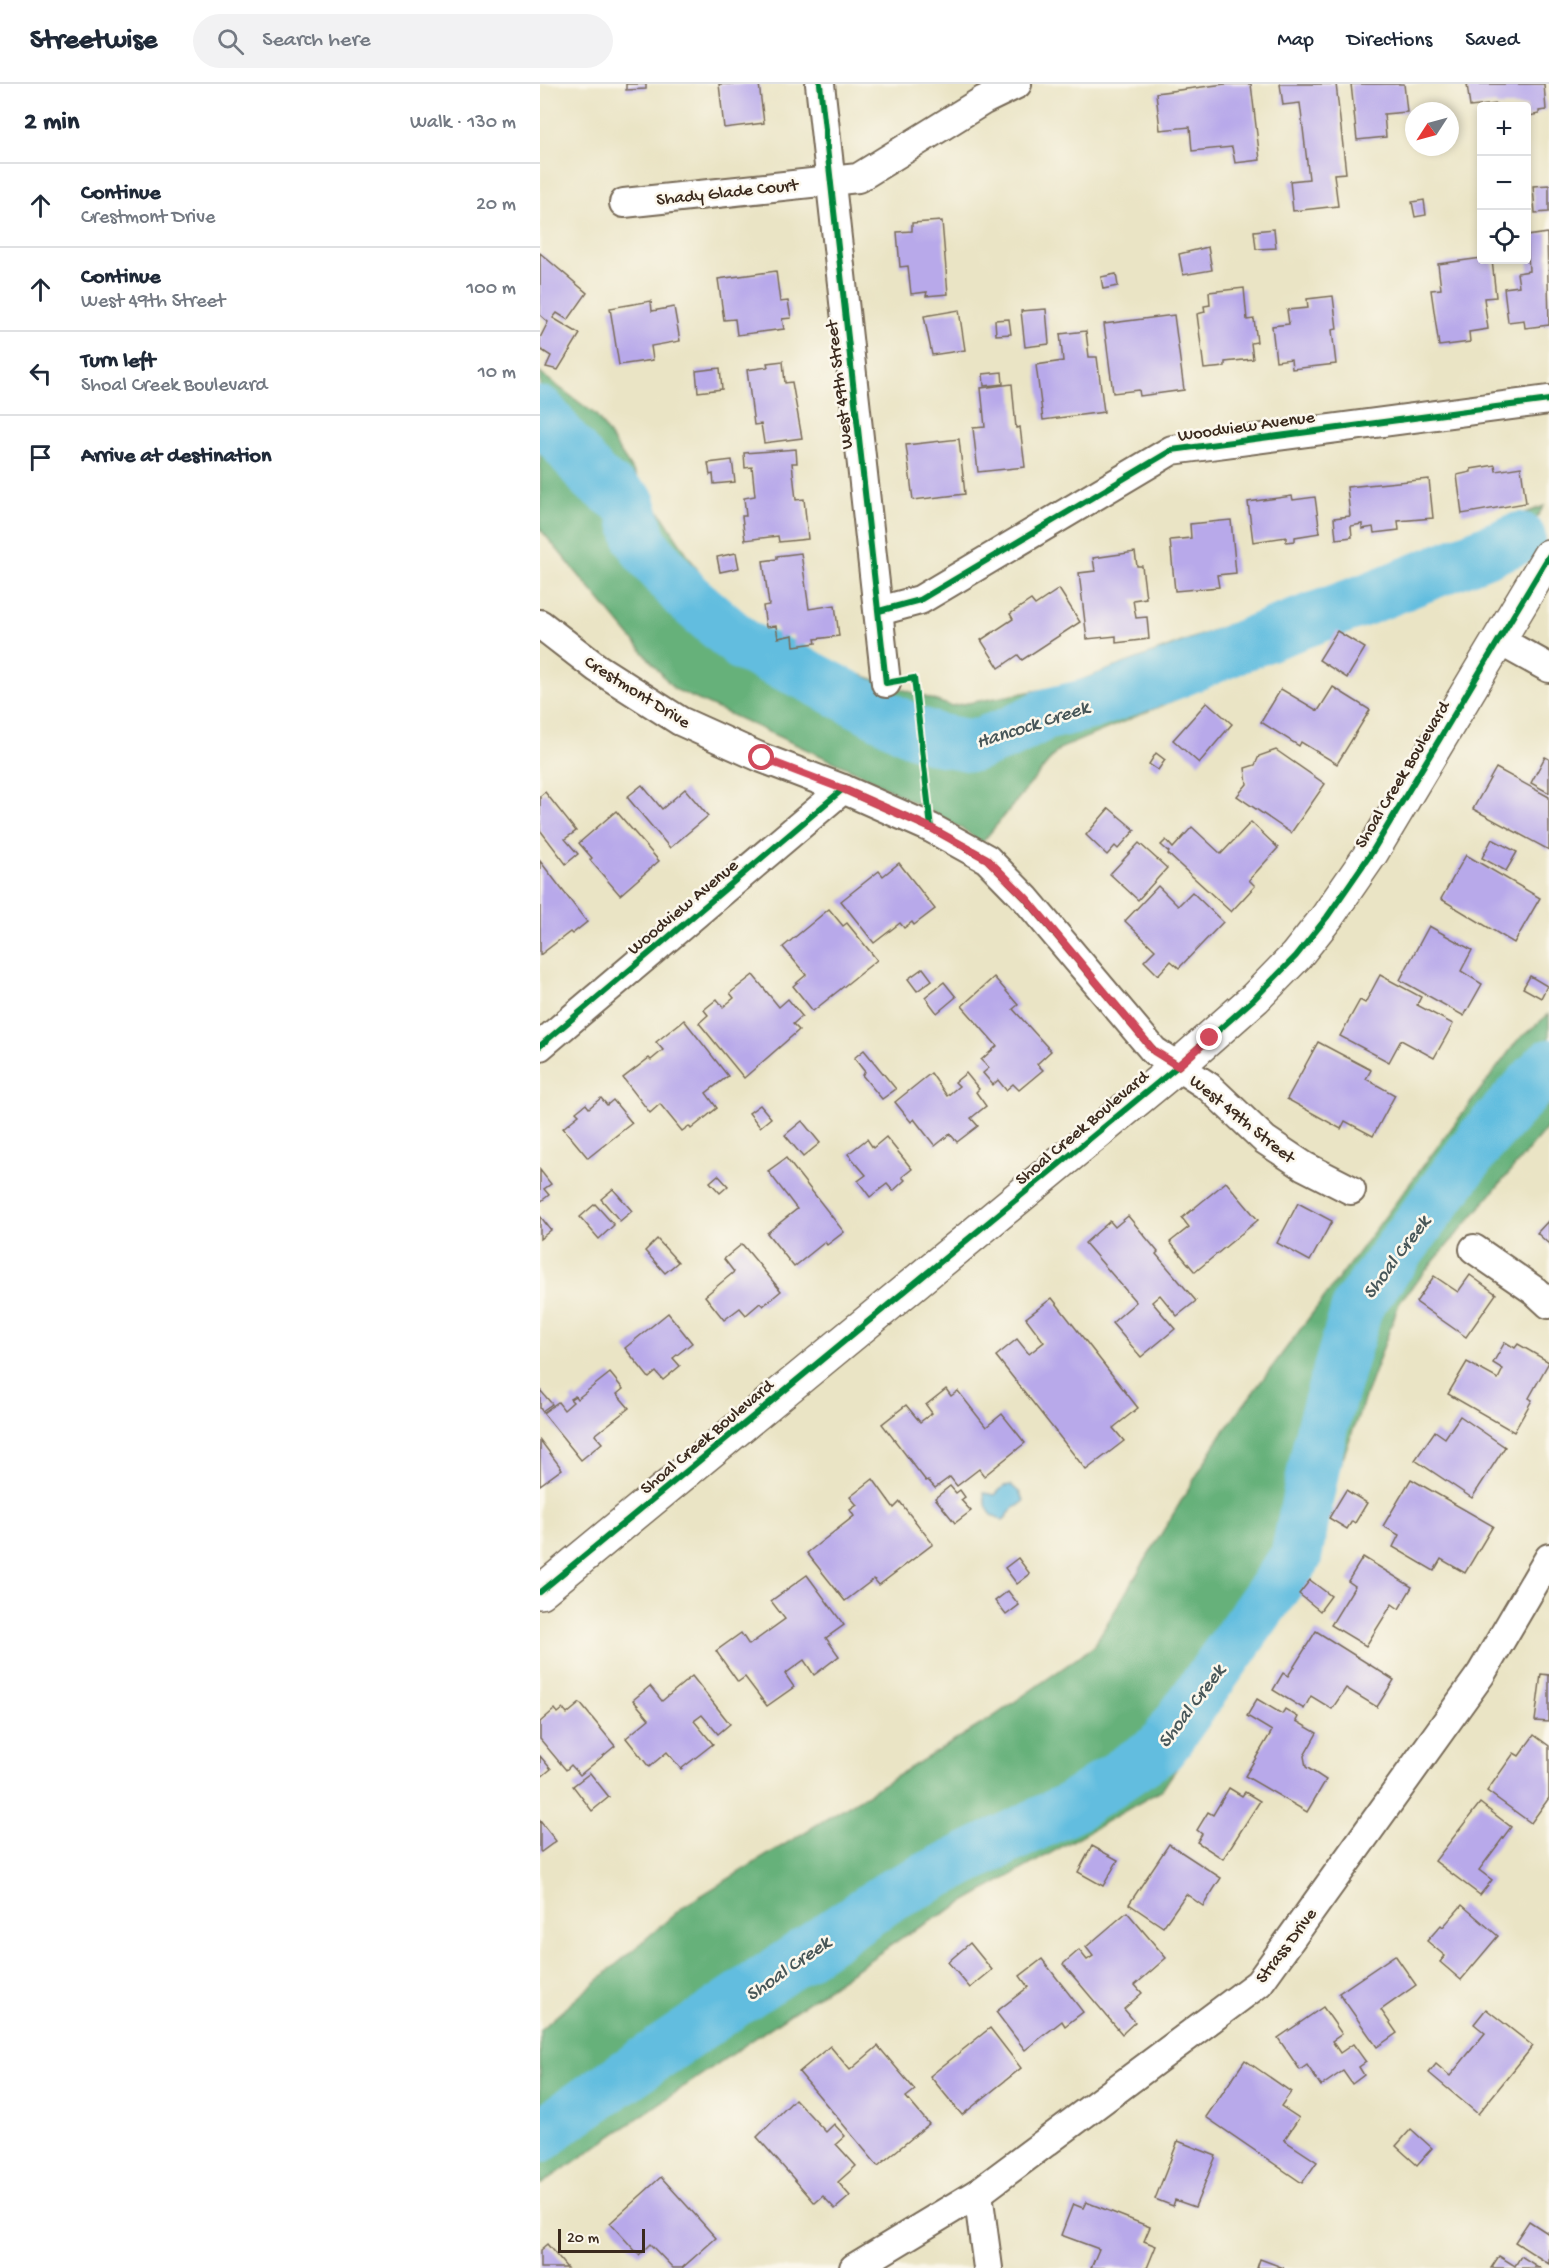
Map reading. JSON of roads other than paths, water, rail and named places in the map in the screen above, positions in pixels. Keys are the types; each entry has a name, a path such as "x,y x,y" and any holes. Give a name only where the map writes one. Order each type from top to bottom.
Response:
{"street":[{"name":"West 49th Street","path":"820,84 886,683"},
{"name":"Shady Glade Court","path":"624,203 858,178 984,100 1017,84"},
{"name":"Woodview Avenue","path":"879,611 920,600 1172,450 1549,400"},
{"name":"Shoal Creek Boulevard","path":"540,1592 1178,1066 1256,998 1296,956 1327,917 1372,852 1549,556"},
{"name":"Crestmont Drive","path":"540,624 597,668 680,721 762,758 843,789"},
{"path":"1500,641 1549,668"},
{"name":"West 49th Street","path":"843,789 931,828 987,859 1026,898 1154,1051 1209,1087 1265,1140 1304,1166 1351,1190"},
{"name":"Woodview Avenue","path":"540,1046 843,789"},
{"path":"1474,1249 1535,1291 1549,1304"},
{"name":"Strass Drive","path":"854,2268 978,2193 1260,1983 1481,1674 1549,1558"},
{"path":"978,2193 988,2268"}],"water":[{"path":"1011,1485 1024,1500 1003,1520 998,1519 989,1511 984,1493 995,1495 1004,1486"}],"waterway":[{"name":"Hancock Creek","path":"540,412 594,478 630,504 640,539 648,552 687,597 744,646 811,677 913,731 936,739 973,746 1009,733 1044,715 1090,704 1178,672 1520,538"},
{"name":"Shoal Creek","path":"540,2137 562,2119 890,1896 1074,1806 1161,1748 1296,1557 1322,1427 1358,1305 1482,1139 1549,1065"}]}
